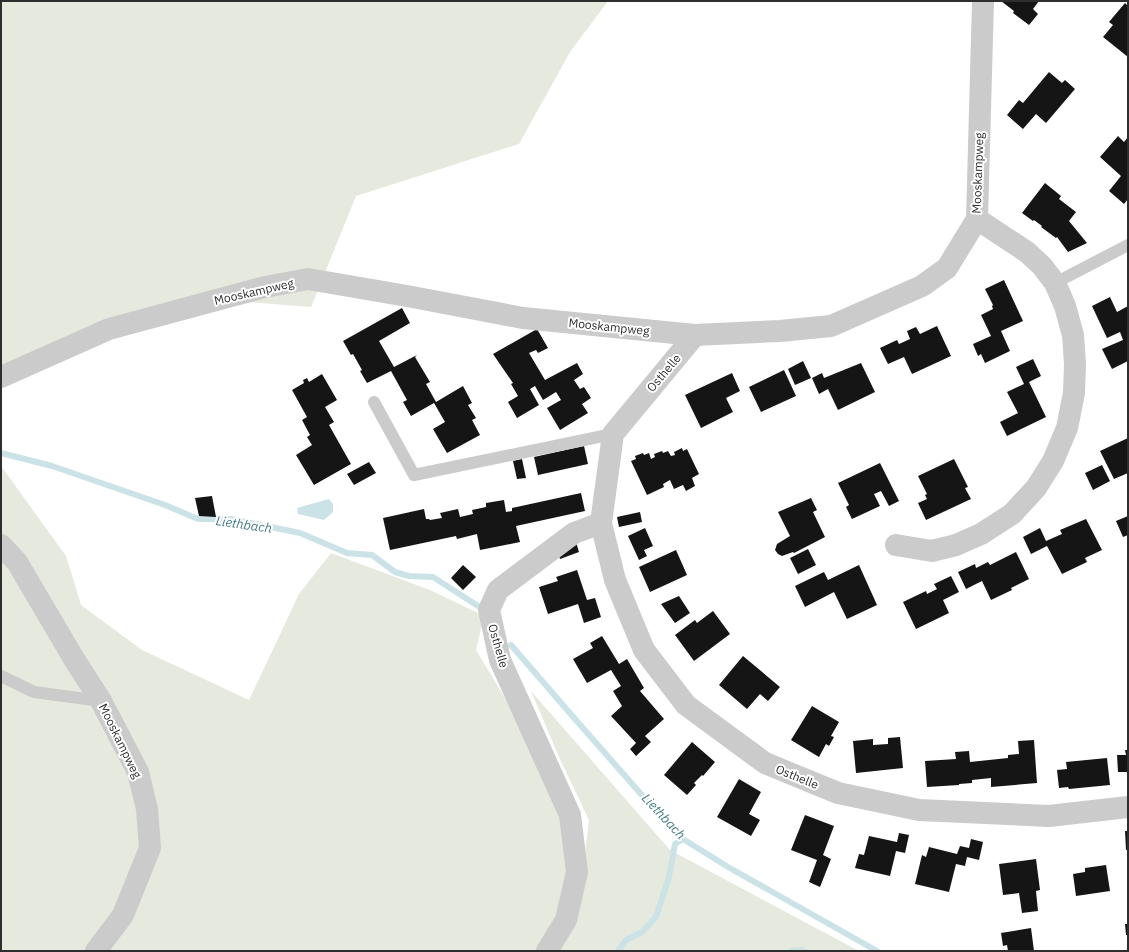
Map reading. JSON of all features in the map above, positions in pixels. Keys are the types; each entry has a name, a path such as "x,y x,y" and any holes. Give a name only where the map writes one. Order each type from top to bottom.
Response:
{"street":[{"name":"Mooskampweg","path":"1,377 109,329 265,286 308,279 523,318 696,335 780,331 831,326 922,286 947,268 977,218 983,1"},
{"path":"896,545 932,551 956,545 981,534 1012,514 1036,488 1054,461 1067,428 1074,393 1075,364 1072,335 1065,306 1055,283 1042,266 1027,252 977,218"},
{"name":"Osthelle","path":"696,335 613,434 601,523 615,580 644,650 686,705 765,764 838,793 919,810 1049,816 1128,807"},
{"name":"Osthelle","path":"547,951 566,920 577,872 570,815 500,660 489,610 498,590 574,533 601,523"},
{"name":"Mooskampweg","path":"1,545 17,562 74,659 101,700 138,772 147,809 150,848 123,915 96,951"}],"lane":[{"path":"1055,283 1128,246"},
{"path":"374,402 414,475 613,434"},
{"path":"1,676 34,692 101,700"}],"shaded area":[{"path":"1,1 608,1 570,52 519,144 356,196 311,307 235,301 1,371"},
{"path":"1,466 66,556 81,605 142,650 249,700 299,594 331,553 430,590 484,616 476,650 529,738 565,816 572,871 559,918 539,951 1,951"},
{"path":"531,691 670,850 859,951 552,951 583,870 589,820 559,757"}],"water":[{"path":"329,499 333,504 333,512 324,520 298,514 297,508"}],"building":[{"path":"1001,1 1039,1 1033,9 1038,14 1029,25 1013,13 1014,11"},
{"path":"1125,3 1128,6 1128,57 1103,37 1113,25 1109,22"},
{"path":"1049,72 1062,83 1065,80 1075,89 1046,123 1036,114 1023,129 1007,115 1019,100 1023,103"},
{"path":"1118,136 1124,142 1128,137 1128,199 1124,204 1109,191 1121,176 1100,157"},
{"path":"1045,183 1061,196 1059,199 1076,212 1069,221 1087,243 1068,252 1057,237 1056,238 1034,220 1033,221 1022,213"},
{"path":"1004,280 1023,321 1001,331 1010,351 985,363 981,354 978,356 973,344 991,336 981,315 993,309 993,305 985,289"},
{"path":"1110,297 1117,312 1128,306 1128,361 1112,369 1102,349 1123,340 1120,332 1107,338 1092,306"},
{"path":"402,308 410,323 379,341 394,367 417,355 415,357 430,382 426,384 436,402 463,386 472,403 468,405 476,418 472,420 480,435 447,453 433,429 445,422 434,403 411,416 403,402 407,400 391,371 367,383 353,354 351,355 343,341"},
{"path":"937,326 951,356 912,374 904,357 888,364 880,348 897,340 899,344 910,339 907,331 916,327 920,334"},
{"path":"537,329 548,348 538,353 536,350 529,353 545,380 577,363 583,374 574,380 580,389 584,387 591,398 582,404 588,413 560,430 547,408 561,400 556,392 543,400 535,386 530,389 539,405 517,418 508,402 518,396 511,384 513,383 493,354"},
{"path":"1033,359 1041,376 1029,382 1046,417 1007,436 1000,422 1018,413 1007,392 1024,384 1016,367"},
{"path":"803,361 811,378 795,385 788,369"},
{"path":"861,363 875,392 838,410 828,389 819,394 812,378 822,373 824,378"},
{"path":"784,370 796,396 761,412 749,387"},
{"path":"732,373 740,391 726,398 733,412 701,428 685,395"},
{"path":"322,374 337,400 325,407 334,422 329,425 351,464 314,485 296,455 312,445 307,437 310,435 302,420 307,417 292,390 304,383 303,380 307,378 309,382"},
{"path":"1128,438 1128,473 1114,479 1100,451"},
{"path":"584,446 588,464 538,475 534,457"},
{"path":"682,448 683,451 687,449 699,474 692,478 695,486 686,491 683,485 674,489 670,480 663,484 664,487 647,495 631,461 636,459 635,456 643,453 644,455 649,453 651,459 655,457 654,454 662,451 663,453 668,451 671,456 675,455 674,452"},
{"path":"522,459 526,478 517,479 513,461"},
{"path":"954,459 968,487 965,488 971,499 926,520 918,503 927,499 925,495 927,494 918,476"},
{"path":"369,462 376,473 354,485 347,474"},
{"path":"880,463 899,501 889,506 881,491 874,494 880,506 852,519 846,507 849,505 838,483"},
{"path":"1102,465 1110,481 1093,490 1085,473"},
{"path":"581,493 585,511 516,526 520,542 480,550 477,534 457,539 456,536 390,550 383,518 424,509 426,519 430,520 442,518 440,513 458,509 460,517 473,514 472,510 486,507 486,503 504,500 506,512 512,511 512,508"},
{"path":"212,496 216,517 199,516 195,498"},
{"path":"811,498 817,510 813,512 825,537 794,553 793,552 782,556 778,554 775,550 777,544 790,536 778,512"},
{"path":"640,512 642,522 619,527 617,517"},
{"path":"1128,516 1128,535 1123,537 1116,521"},
{"path":"1086,519 1102,550 1085,558 1087,562 1062,574 1047,546 1031,554 1023,537 1040,528 1046,541 1062,534 1060,530"},
{"path":"645,528 653,546 644,550 647,556 639,560 628,536"},
{"path":"576,542 579,552 560,559 557,549"},
{"path":"808,549 816,565 798,574 790,558"},
{"path":"676,550 687,575 650,592 639,567"},
{"path":"1016,552 1029,579 1011,588 1012,590 991,600 982,581 966,589 958,572 975,564 976,568 988,562 990,565"},
{"path":"463,565 476,577 463,590 451,578"},
{"path":"859,565 877,605 847,619 834,592 805,607 795,586 824,572 828,580"},
{"path":"577,570 587,600 595,598 601,617 584,623 578,604 548,614 539,587 558,581 556,577"},
{"path":"951,576 959,592 943,600 949,613 916,629 903,602 926,591 927,594 937,589 934,584"},
{"path":"679,596 690,613 675,623 661,604"},
{"path":"713,611 730,634 694,661 675,635 695,620 697,623"},
{"path":"602,636 619,664 627,659 644,688 640,691 664,719 645,736 651,742 636,756 630,749 636,743 611,716 622,706 613,691 621,686 611,670 587,683 573,659 593,648 590,643"},
{"path":"743,656 780,687 768,701 760,694 747,709 719,685"},
{"path":"812,706 839,722 831,736 834,737 829,746 826,744 819,757 791,740"},
{"path":"900,737 903,768 856,773 853,741 873,739 873,745 888,744 888,738"},
{"path":"1034,740 1037,783 991,787 991,778 972,780 972,783 959,785 927,787 925,761 956,759 955,752 969,751 970,762 1008,758 1008,755 1019,754 1018,741"},
{"path":"692,742 715,762 703,776 702,775 694,783 696,785 687,795 664,775"},
{"path":"1125,750 1128,750 1128,772 1118,772 1117,755 1126,755"},
{"path":"1107,758 1110,785 1069,789 1068,787 1059,788 1057,770 1067,769 1066,762"},
{"path":"739,779 761,792 749,814 760,820 751,836 717,817"},
{"path":"805,815 834,826 823,855 831,859 820,887 809,882 817,860 791,850"},
{"path":"1125,831 1128,831 1128,850 1126,850"},
{"path":"899,833 909,835 905,853 896,851 890,876 855,868 859,854 864,855 869,836 897,842"},
{"path":"971,839 983,842 979,860 967,857 965,866 956,864 949,892 915,884 922,855 926,857 929,847 957,854 960,846 969,848"},
{"path":"1036,859 1040,890 1036,891 1038,911 1022,913 1019,893 1003,895 999,864"},
{"path":"1106,865 1110,891 1076,896 1073,874 1085,872 1085,868"},
{"path":"1125,924 1128,924 1128,935 1126,935"},
{"path":"1031,928 1034,951 1008,951 1007,945 1003,946 1001,933"}],"waterway":[{"name":"Liethbach","path":"1,453 52,466 165,505 198,519 231,519 300,533 347,553 372,555 395,572 409,576 433,577 478,606"},
{"name":"Liethbach","path":"511,645 648,802 683,839 728,867 877,951"},
{"path":"618,951 626,940 642,932 656,917 669,877 675,844 683,839"},
{"path":"792,951 804,951"}]}
